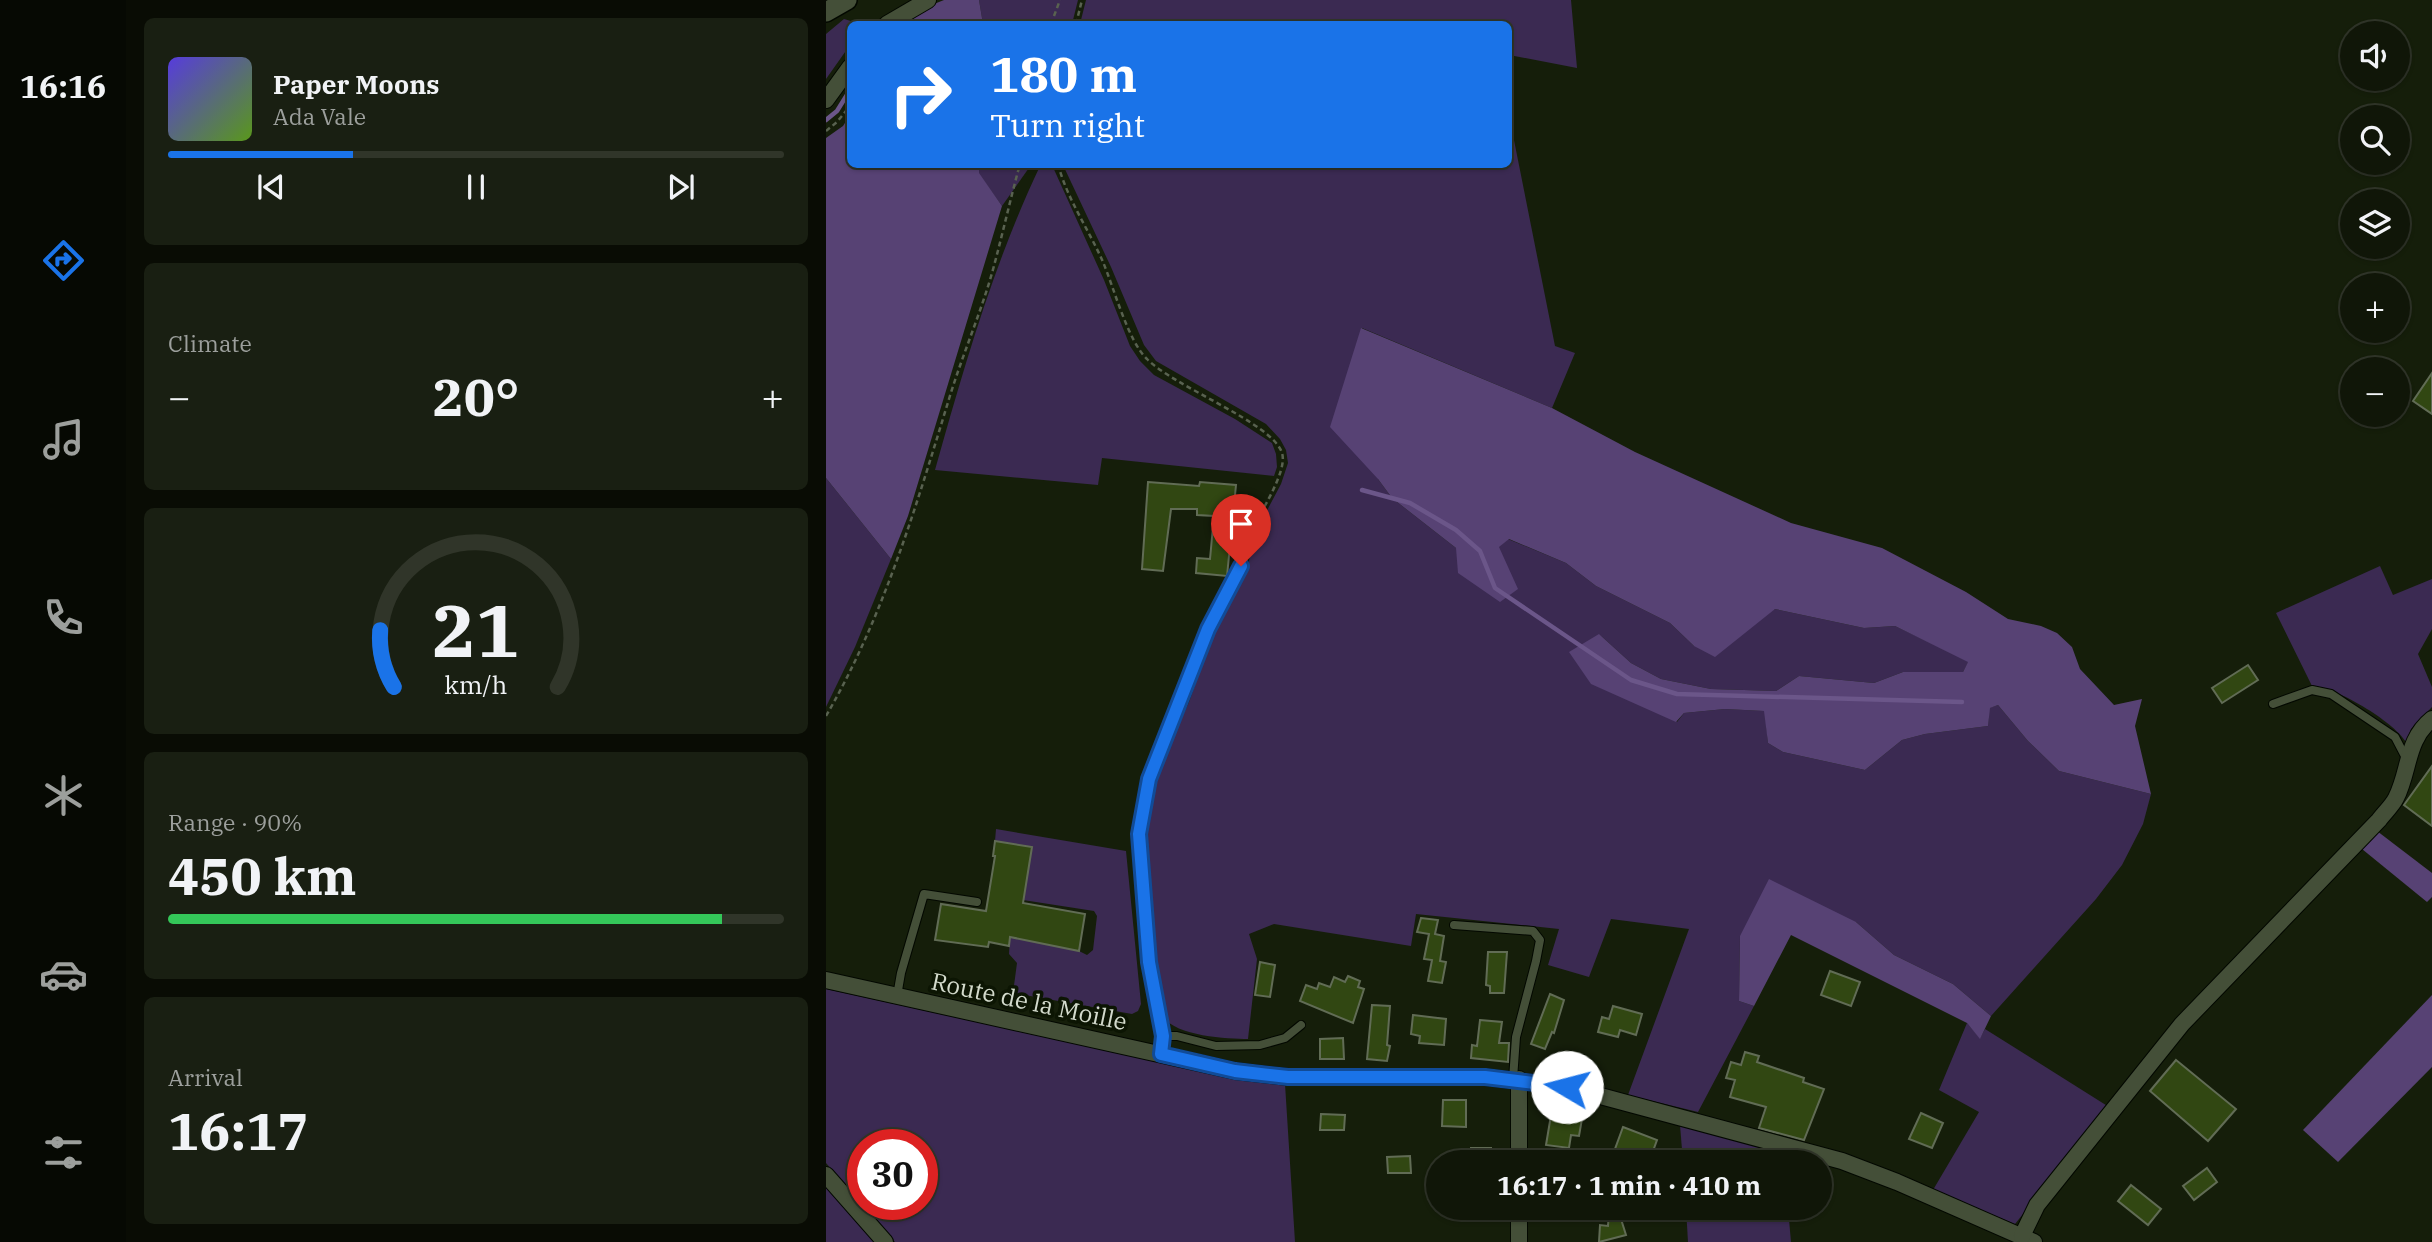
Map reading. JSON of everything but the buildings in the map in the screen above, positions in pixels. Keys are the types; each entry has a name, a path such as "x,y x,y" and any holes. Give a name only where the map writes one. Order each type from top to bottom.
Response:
{"street":[{"path":"826,12 847,0"},
{"path":"892,21 928,0"},
{"path":"826,100 847,70"},
{"path":"2028,1239 2037,1205 2182,1024 2379,820 2396,798 2407,760 2421,728 2432,719"},
{"name":"Route de la Moille","path":"826,980 1235,1071 1288,1077 1516,1079 1567,1087 1842,1161 2028,1239"},
{"path":"1516,1079 1519,1150"},
{"path":"826,1175 885,1242"},
{"path":"1519,1220 1519,1242"}],"lane":[{"path":"1161,1054 1163,1036 1149,962 1139,834 1149,779 1208,629 1241,566 1247,541"},
{"path":"2273,704 2312,690 2331,694 2395,737 2407,760"},
{"path":"897,996 901,973 925,894 977,902"},
{"path":"1454,925 1533,931 1539,940 1516,1038 1516,1079"},
{"path":"1163,1036 1177,1036 1216,1046 1260,1045 1285,1038 1301,1025"}],"path":[{"path":"1052,21 1060,0"},
{"path":"1077,21 1082,0"},
{"path":"826,131 847,109"},
{"path":"826,716 890,579 991,274 1019,168"},
{"path":"1059,168 1144,356 1185,386 1256,425 1272,437 1279,447 1282,467 1247,541"}],"shaded area":[{"path":"944,0 979,0 982,21 900,21"},
{"path":"979,0 1078,0 1073,21 982,21"},
{"path":"1086,0 1571,0 1577,68 1512,56 1512,21 1081,21"},
{"path":"844,19 851,21 847,21 847,49 826,79 826,34"},
{"path":"847,120 847,168 979,168 979,173 1002,206 908,516 891,559 826,478 826,138 843,126"},
{"path":"1512,130 1555,346 1575,353 1552,408 1362,328 1378,479 1392,498 1456,548 1499,546 1508,539 1566,563 1596,586 1670,623 1694,646 1775,609 1864,628 1895,626 1969,661 1963,672 1903,672 1874,683 1799,676 1776,691 1711,689 1661,679 1631,663 1599,634 1677,722 1684,713 1725,709 1765,711 1768,743 1783,752 1865,770 1902,740 1925,734 1988,726 1989,708 1998,705 2028,741 2059,771 2151,794 2143,824 2122,865 2096,899 1991,1016 1953,984 1894,955 1856,922 1740,936 1739,1001 1754,1006 1698,1112 1628,1095 1689,929 1611,919 1589,977 1548,965 1559,929 1416,914 1411,946 1274,924 1249,934 1257,959 1248,1039 1190,1032 1170,1023 1164,1017 1155,961 1146,870 1145,810 1153,783 1189,702 1216,627 1248,565 1255,533 1281,484 1288,463 1286,450 1280,439 1266,424 1156,361 1144,345 1064,168 1512,168"},
{"path":"979,168 1029,168 1002,206 978,173"},
{"path":"1039,168 1053,168 1104,280 1130,346 1140,361 1154,375 1235,419 1272,443 1277,467 1274,476 1102,458 1098,485 935,470 994,277"},
{"path":"1361,328 1552,408 1635,452 1791,523 1882,548 1966,592 2008,619 2041,626 2057,633 2072,647 2080,669 2114,705 2142,699 2135,726 2151,794 2059,771 2028,741 1998,705 1990,708 1988,726 1925,734 1902,740 1865,770 1783,752 1768,743 1764,711 1725,709 1684,713 1676,722 1591,684 1569,652 1599,634 1631,663 1661,679 1711,689 1776,691 1799,676 1874,683 1903,672 1963,672 1968,662 1895,626 1864,628 1775,609 1715,657 1694,646 1670,623 1596,586 1566,563 1509,539 1499,547 1518,589 1500,602 1458,573 1456,548 1392,498 1330,427"},
{"path":"826,478 891,559 855,647 826,707"},
{"path":"2380,566 2393,595 2432,579 2432,629 2418,654 2432,687 2432,707 2411,729 2406,742 2389,725 2363,706 2335,692 2312,686 2276,613"},
{"path":"996,829 1126,851 1141,1004 1138,1011 1132,1014 1013,993 1017,963 1009,954 1010,937 1087,955 1093,950 1097,916 1094,911 1023,900 1032,847 995,841"},
{"path":"2377,831 2432,873 2432,897 2427,902 2362,849"},
{"path":"1769,879 1856,922 1894,955 1953,984 1991,1016 1980,1039 1967,1023 1791,935 1754,1006 1739,1001 1740,936"},
{"path":"826,989 1218,1075 1285,1084 1295,1242 895,1242 876,1220 938,1220 938,1129 847,1129 847,1187 826,1163"},
{"path":"2432,995 2432,1067 2338,1162 2303,1130"},
{"path":"1967,1023 1980,1038 1985,1029 2109,1107 2015,1224 1933,1190 1979,1112 1939,1090"},
{"path":"1680,1125 1779,1150 1682,1150"},
{"path":"826,1178 847,1202 847,1220 862,1220 881,1242 826,1242"},
{"path":"1687,1220 1789,1220 1791,1242 1688,1242"}],"waterway":[{"path":"826,120 837,111 847,95"},
{"path":"1362,490 1410,503 1456,530 1480,551 1495,588 1631,680 1677,694 1962,702"}],"route":[{"path":"1241,566 1208,629 1149,779 1139,834 1149,962 1163,1036 1161,1054 1235,1071 1288,1077 1485,1077 1519,1079 1567,1087"}]}
